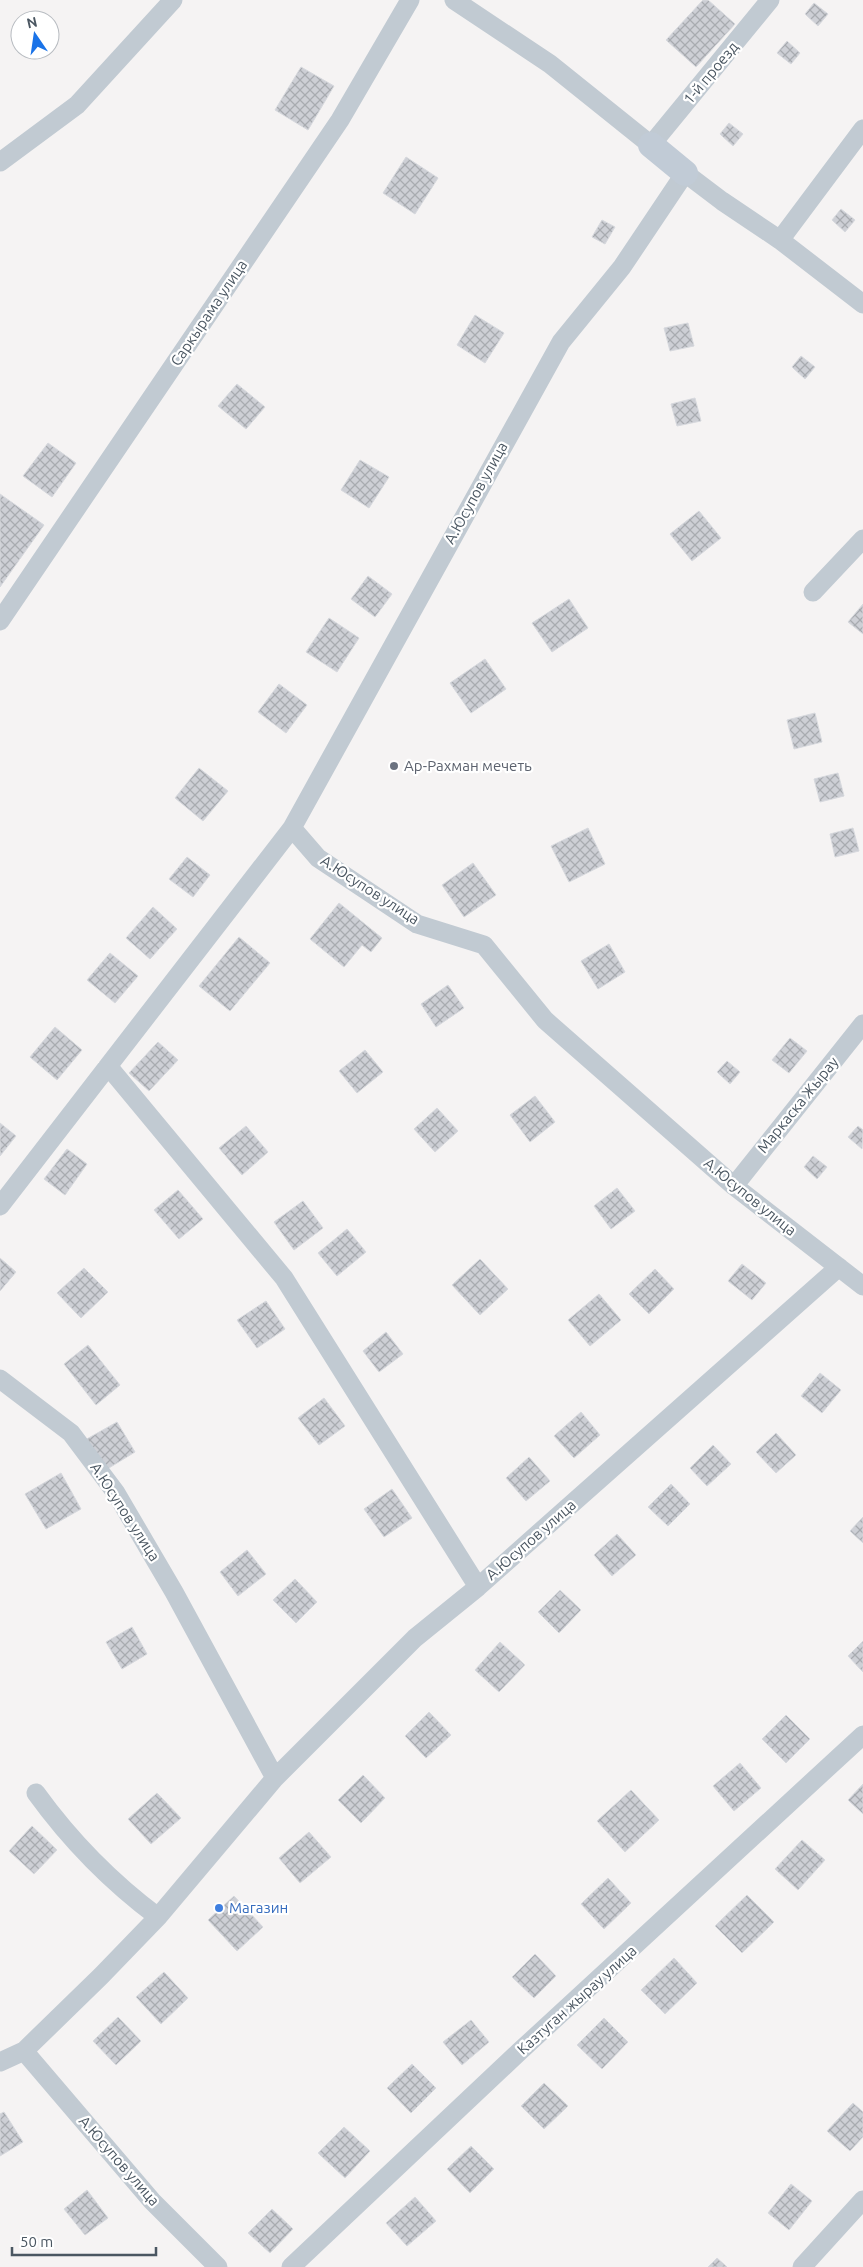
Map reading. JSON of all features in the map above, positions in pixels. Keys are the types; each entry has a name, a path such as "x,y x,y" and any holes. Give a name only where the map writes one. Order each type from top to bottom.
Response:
{"street":[{"path":"0,162 77,105 173,0"},
{"name":"Саркырама улица","path":"0,621 340,120 410,0"},
{"path":"454,0 550,64 685,173 780,240 863,304"},
{"name":"1-й проезд","path":"651,145 770,0"},
{"path":"780,240 863,129"},
{"name":"А.Юсупов улица","path":"0,1206 292,828 561,342 622,267 685,173"},
{"path":"812,592 863,539"},
{"name":"А.Юсупов улица","path":"0,2062 24,2051 101,1976 158,1916 275,1778 416,1638 478,1587 839,1267 734,1186 545,1020 484,945 417,924 318,858 292,828"},
{"name":"Маркаска Жырау","path":"734,1186 863,1024"},
{"name":"А.Юсупов улица","path":"108,1066 284,1278 478,1587"},
{"path":"839,1267 863,1286"},
{"name":"А.Юсупов улица","path":"0,1379 71,1433 116,1493 174,1592 275,1778"},
{"name":"Казтуган жырау улица","path":"291,2267 520,2051 863,1735"},
{"path":"36,1793 57,1822 104,1872 158,1916"},
{"name":"А.Юсупов улица","path":"24,2051 152,2201 218,2267"},
{"path":"802,2267 863,2200"}],"building":[{"path":"703,0 708,0 735,24 696,67 666,40"},
{"path":"814,3 828,14 818,26 805,14"},
{"path":"787,41 800,53 791,64 777,53"},
{"path":"301,67 334,86 308,130 275,110"},
{"path":"729,123 743,134 733,146 720,134"},
{"path":"406,157 438,178 415,214 383,193"},
{"path":"841,209 855,220 845,232 832,220"},
{"path":"602,220 615,227 605,244 592,237"},
{"path":"475,315 504,333 485,363 457,345"},
{"path":"688,323 694,346 670,351 664,328"},
{"path":"801,356 815,367 805,379 792,367"},
{"path":"237,384 265,407 246,429 218,406"},
{"path":"695,398 701,421 677,426 671,404"},
{"path":"48,443 76,463 52,497 23,476"},
{"path":"360,460 389,477 369,508 341,490"},
{"path":"0,494 44,525 0,587"},
{"path":"699,511 721,538 692,561 670,534"},
{"path":"368,576 392,594 375,617 351,599"},
{"path":"569,599 588,628 552,652 532,623"},
{"path":"863,604 863,634 848,622"},
{"path":"329,618 359,638 337,672 306,652"},
{"path":"485,659 506,689 471,713 450,683"},
{"path":"279,684 307,705 286,733 258,712"},
{"path":"815,713 822,742 794,749 787,720"},
{"path":"199,768 228,791 203,821 175,798"},
{"path":"838,773 844,796 820,802 814,779"},
{"path":"588,828 605,864 569,882 551,846"},
{"path":"853,828 859,851 835,857 830,834"},
{"path":"187,857 210,875 193,897 169,879"},
{"path":"473,863 496,895 464,917 442,885"},
{"path":"339,903 382,938 371,952 362,945 344,967 310,939"},
{"path":"153,907 177,929 150,959 126,938"},
{"path":"239,937 270,963 230,1011 199,986"},
{"path":"609,944 625,972 598,989 581,961"},
{"path":"110,953 138,976 115,1003 87,980"},
{"path":"448,985 464,1008 436,1027 421,1004"},
{"path":"55,1027 82,1050 57,1080 30,1057"},
{"path":"790,1038 807,1051 789,1073 772,1060"},
{"path":"158,1042 178,1060 149,1091 129,1073"},
{"path":"365,1050 383,1072 357,1093 339,1071"},
{"path":"727,1061 740,1072 730,1084 717,1072"},
{"path":"535,1096 555,1122 530,1142 510,1115"},
{"path":"437,1108 458,1131 435,1152 414,1129"},
{"path":"0,1123 16,1136 0,1156"},
{"path":"246,1126 268,1152 242,1175 219,1148"},
{"path":"858,1126 863,1130 862,1149 848,1137"},
{"path":"67,1149 87,1164 65,1195 44,1179"},
{"path":"813,1156 827,1167 817,1179 804,1167"},
{"path":"617,1188 635,1211 611,1229 594,1206"},
{"path":"178,1190 203,1219 179,1239 154,1210"},
{"path":"303,1201 323,1228 294,1250 274,1222"},
{"path":"347,1229 366,1252 337,1276 318,1253"},
{"path":"0,1258 16,1272 0,1291"},
{"path":"480,1259 508,1289 480,1315 452,1285"},
{"path":"742,1264 766,1283 752,1300 728,1281"},
{"path":"84,1268 108,1292 81,1318 57,1293"},
{"path":"655,1269 674,1289 649,1314 629,1294"},
{"path":"599,1294 621,1320 590,1346 568,1320"},
{"path":"266,1301 285,1329 257,1348 237,1320"},
{"path":"386,1332 403,1354 379,1372 363,1351"},
{"path":"88,1345 120,1385 96,1405 64,1364"},
{"path":"820,1373 841,1390 822,1413 801,1396"},
{"path":"324,1398 345,1426 319,1445 298,1418"},
{"path":"581,1412 600,1435 574,1458 554,1436"},
{"path":"117,1422 135,1452 104,1471 85,1440"},
{"path":"776,1433 796,1455 776,1473 756,1452"},
{"path":"713,1445 731,1464 707,1486 690,1468"},
{"path":"529,1457 550,1481 526,1501 506,1478"},
{"path":"61,1473 81,1509 46,1529 25,1494"},
{"path":"671,1484 690,1504 668,1526 648,1507"},
{"path":"392,1489 412,1518 384,1537 364,1509"},
{"path":"863,1517 863,1543 850,1531"},
{"path":"617,1534 636,1555 612,1576 594,1555"},
{"path":"247,1550 266,1574 238,1596 220,1572"},
{"path":"295,1579 317,1602 296,1623 273,1600"},
{"path":"560,1590 581,1610 559,1633 538,1612"},
{"path":"132,1627 147,1654 122,1669 106,1642"},
{"path":"863,1641 863,1672 848,1656"},
{"path":"500,1642 525,1665 499,1692 475,1670"},
{"path":"429,1712 451,1735 426,1758 405,1736"},
{"path":"786,1715 810,1739 786,1763 762,1739"},
{"path":"740,1763 761,1788 734,1811 713,1786"},
{"path":"363,1775 385,1798 361,1823 338,1800"},
{"path":"863,1784 863,1814 848,1800"},
{"path":"631,1790 659,1820 625,1852 597,1821"},
{"path":"157,1793 181,1818 151,1844 128,1819"},
{"path":"32,1826 57,1850 34,1874 9,1851"},
{"path":"309,1832 331,1857 300,1883 279,1858"},
{"path":"802,1840 825,1860 798,1890 775,1869"},
{"path":"608,1878 631,1903 604,1929 581,1904"},
{"path":"747,1895 774,1922 742,1953 715,1926"},
{"path":"234,1896 263,1927 237,1951 208,1920"},
{"path":"535,1954 556,1976 534,1998 512,1977"},
{"path":"674,1958 697,1983 665,2014 641,1990"},
{"path":"164,1972 188,1998 161,2024 136,1997"},
{"path":"118,2017 141,2041 116,2065 93,2041"},
{"path":"604,2018 628,2042 602,2069 577,2045"},
{"path":"471,2020 489,2042 462,2065 443,2042"},
{"path":"412,2064 436,2088 411,2113 387,2088"},
{"path":"544,2083 568,2106 544,2129 521,2106"},
{"path":"853,2103 863,2112 863,2137 850,2151 827,2131"},
{"path":"4,2112 23,2142 0,2156 0,2114"},
{"path":"344,2127 370,2151 345,2178 318,2153"},
{"path":"471,2146 494,2169 470,2193 447,2169"},
{"path":"791,2184 812,2201 789,2230 768,2213"},
{"path":"87,2190 108,2218 85,2235 64,2209"},
{"path":"415,2197 436,2221 407,2246 386,2223"},
{"path":"272,2209 293,2229 270,2253 248,2233"},
{"path":"717,2258 727,2267 708,2267"}],"place":[{"name":"Ар-Рахман мечеть","path":"394,766"},
{"name":"Магазин","path":"219,1908"}]}
